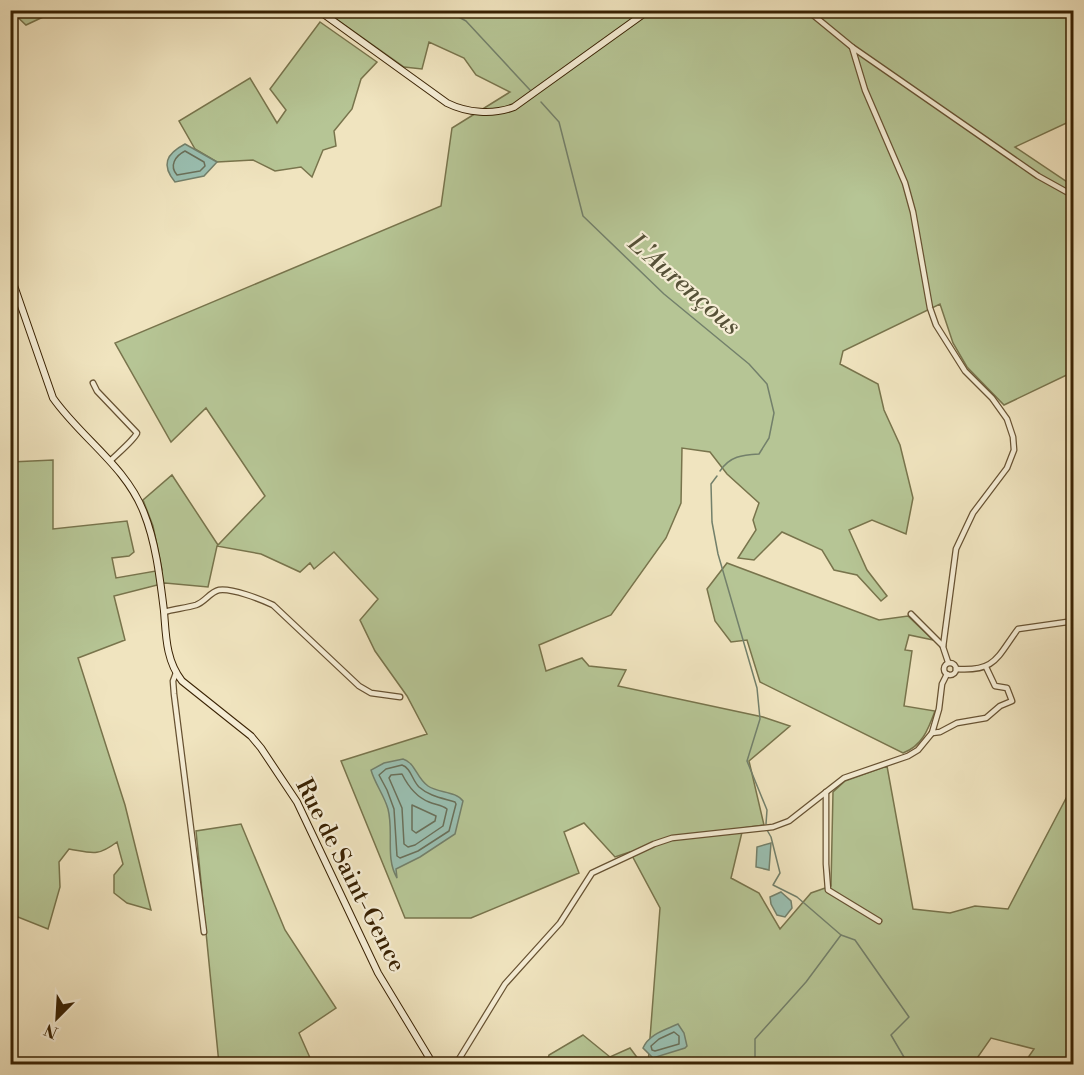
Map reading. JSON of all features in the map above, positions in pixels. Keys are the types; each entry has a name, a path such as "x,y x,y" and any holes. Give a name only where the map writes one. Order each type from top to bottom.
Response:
{"street":[{"path":"318,10 447,103 455,107 493,112 514,107 649,10"},
{"path":"807,10 852,47 1038,176 1074,196"},
{"path":"852,47 865,90 905,183 913,212 930,308 936,325 965,371 992,398 1007,419 1013,437 1014,450 1007,468 974,513 957,549 943,647"},
{"path":"10,274 53,398 61,410 110,461 130,488 145,516 155,552 169,655 176,673 173,681 174,694 204,932"},
{"path":"93,383 97,391 137,433 134,440 126,444 110,461"},
{"path":"164,612 196,605 214,592 222,590 259,599 273,605 359,686 371,693 400,697"},
{"path":"911,614 943,647 948,662"},
{"path":"956,669 991,665 1018,629 1074,621"},
{"path":"948,662 954,663 956,669"},
{"path":"947,675 943,669 948,662"},
{"path":"932,734 957,723 986,718 1000,706 1012,701 1007,688 995,686 986,667"},
{"path":"947,675 953,674 956,669"},
{"name":"Rue de Saint-Gence","path":"176,673 182,681 251,736 297,802 378,973 433,1065"},
{"path":"456,1065 505,984 560,924 592,873 672,838 773,827 789,821 844,778 908,756 918,750 932,734 939,709 942,684 947,675"},
{"path":"826,792 828,890 879,921"}],"green space":[{"path":"11,10 58,10 26,25 11,11"},
{"path":"325,11 1073,11 1073,120 1015,147 1073,186 1073,372 1004,405 967,367 953,343 940,304 843,351 840,364 878,384 884,410 900,445 913,498 906,534 872,520 849,530 867,570 887,596 881,601 857,575 834,570 822,550 782,532 754,560 738,558 756,530 753,520 759,503 727,474 710,452 682,448 681,503 666,538 611,615 539,645 546,671 582,658 589,666 626,670 618,686 763,717 790,726 749,761 764,825 743,828 731,878 759,893 780,929 811,893 831,886 833,792 845,781 887,766 913,909 950,913 975,906 1008,909 1073,785 1073,1064 1025,1062 1034,1049 991,1038 973,1064 648,1064 660,908 630,852 615,857 584,823 564,832 579,873 471,918 405,918 341,761 427,734 407,696 375,651 360,620 378,599 334,552 314,569 310,563 300,572 261,554 217,546 208,587 165,583 114,596 125,640 78,658 125,805 151,910 127,903 114,893 114,875 123,864 117,842 94,853 69,849 59,862 60,887 48,929 18,917 11,918 11,462 53,460 53,529 127,521 134,552 129,556 112,558 116,578 162,570 153,526 143,500 172,475 218,545 265,496 206,408 171,442 115,343 441,206 452,128 510,92 476,75 464,58 429,42 422,69 404,67"},
{"path":"320,22 377,62 361,79 352,109 334,131 336,146 323,150 312,177 301,167 275,171 253,160 217,162 195,149 179,121 250,78 277,123 286,110 270,89"},
{"path":"727,563 879,620 908,616 933,640 909,635 905,650 912,651 904,706 935,711 920,742 903,753 760,682 747,640 731,642 715,621 707,589"},
{"path":"241,824 285,930 336,1008 299,1033 311,1060 302,1064 219,1064 196,831"},
{"path":"583,1035 610,1057 630,1048 642,1064 546,1064 549,1055"}],"water":[{"path":"185,144 217,162 204,176 175,182 168,170 168,160 173,152"},
{"path":"403,759 411,764 428,786 456,795 463,801 455,834 420,857 396,869 397,878 391,862 388,809 371,770 384,763"},
{"path":"771,843 769,870 756,867 757,847"},
{"path":"781,892 791,901 792,908 785,917 777,915 771,904 770,897"},
{"path":"678,1024 684,1033 687,1046 685,1048 653,1058 643,1048 653,1036"}],"waterway":[{"name":"L'Aurençous","path":"446,10 466,21 530,90"},
{"name":"L'Aurençous","path":"541,102 559,122 583,216 664,294 749,364 767,384 774,413 769,438 759,454 737,457 728,462 720,471"},
{"name":"L'Aurençous","path":"717,476 711,484 712,522 718,554 757,688 760,719 747,761 767,810 766,824"},
{"name":"L'Aurençous","path":"755,1064 755,1039 806,982 841,935 797,897 773,885 780,873 771,837 767,830"},
{"path":"841,935 855,940 909,1017 891,1035 908,1064"}]}
